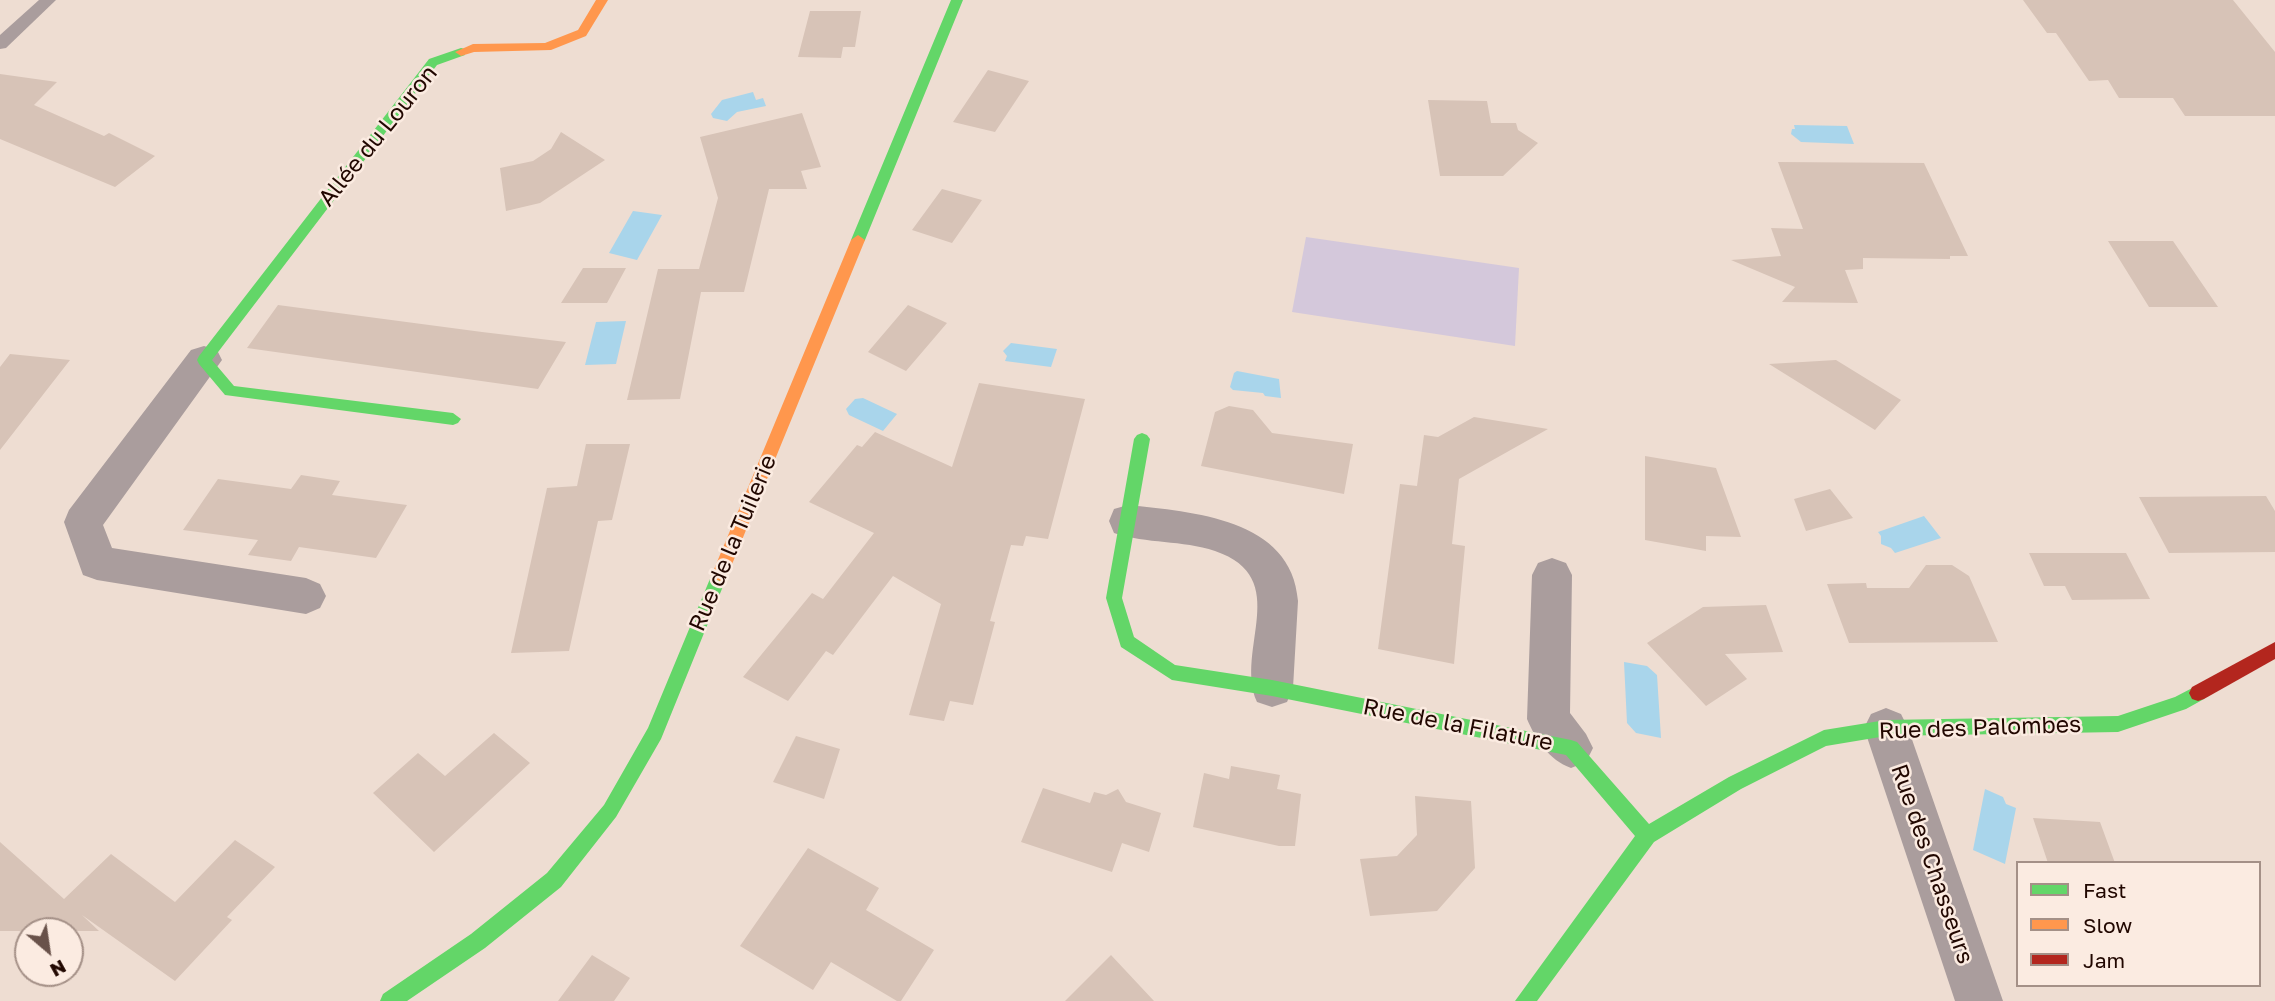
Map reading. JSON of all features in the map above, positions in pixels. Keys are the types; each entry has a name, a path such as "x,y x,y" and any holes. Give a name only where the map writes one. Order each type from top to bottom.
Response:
{"street":[{"name":"Allée du Louron","path":"306,596 97,563 83,522 433,62 473,48 547,47 582,33 602,0"},
{"name":"Rue de la Tuilerie","path":"390,1001 478,941 554,880 610,811 649,744 957,0"},
{"path":"204,360 230,391 453,419"},
{"name":"Rue de la Filature","path":"1142,439 1114,598 1127,642 1172,672 1272,688 1571,748 1647,836"},
{"path":"1128,521 1213,532 1264,558 1277,590 1272,688"},
{"path":"1552,575 1548,719 1571,748"},
{"name":"Rue des Palombes","path":"1525,1001 1647,836 1735,783 1824,738 1886,728 2118,723 2180,703 2275,650"},
{"name":"Rue des Chasseurs","path":"1886,728 1979,1001"}],"lane":[{"path":"0,44 48,0"}],"shaded area":[{"path":"1306,237 1519,268 1515,346 1292,312"}],"water":[{"path":"753,92 756,100 763,98 766,106 737,112 727,121 713,118 711,114 722,100"},
{"path":"1794,125 1847,126 1854,144 1801,142 1791,134 1792,129 1795,129"},
{"path":"633,211 662,215 637,260 609,253"},
{"path":"626,321 616,364 585,365 596,322"},
{"path":"1011,343 1057,349 1051,367 1005,361 1007,356 1003,351"},
{"path":"1237,371 1279,379 1281,398 1233,390 1230,387"},
{"path":"863,398 897,414 883,431 849,415 846,409 855,399"},
{"path":"1924,516 1941,538 1895,553 1881,544 1878,532"},
{"path":"1624,662 1647,666 1657,675 1661,738 1636,733 1627,723"},
{"path":"1985,789 2003,797 2006,804 2016,808 2005,864 1973,850"}],"building":[{"path":"2023,0 2233,0 2275,52 2275,116 2185,116 2173,98 2119,98 2108,80 2089,81 2056,33 2047,33"},
{"path":"810,11 861,11 855,47 843,47 841,58 798,57"},
{"path":"988,70 1029,81 995,132 953,122"},
{"path":"0,74 57,82 34,105 104,136 109,133 155,156 115,187 0,139"},
{"path":"1428,100 1487,101 1491,123 1516,123 1518,130 1538,143 1503,176 1440,176"},
{"path":"802,113 821,167 801,171 807,189 769,189 744,292 701,292 680,399 627,400 658,269 699,269 718,198 700,137"},
{"path":"561,132 605,160 540,203 506,211 500,168 533,161 551,149"},
{"path":"1778,162 1924,163 1968,256 1950,256 1950,259 1863,258 1863,269 1845,270 1858,303 1782,302 1795,287 1731,260 1781,256 1771,228 1803,229"},
{"path":"942,189 982,200 952,243 912,230"},
{"path":"2108,241 2173,241 2218,307 2149,307"},
{"path":"583,268 626,268 607,303 561,303"},
{"path":"278,305 566,342 538,389 247,348"},
{"path":"908,305 947,323 906,371 868,352"},
{"path":"10,354 70,360 0,450 0,367"},
{"path":"1836,360 1901,400 1875,430 1769,364"},
{"path":"979,383 1085,399 1048,539 1026,536 1023,546 1011,545 990,621 995,622 973,705 950,701 944,721 909,715 941,604 893,576 833,655 826,651 788,701 743,677 812,593 823,599 874,533 809,502 857,445 862,447 875,432 952,467"},
{"path":"1229,406 1253,410 1272,433 1353,444 1344,494 1201,466 1215,412"},
{"path":"1474,417 1548,429 1459,479 1452,544 1465,546 1454,664 1378,649 1400,484 1417,486 1424,435 1438,437"},
{"path":"586,444 630,444 612,520 598,521 569,651 511,653 547,488 577,486"},
{"path":"1645,456 1716,468 1741,537 1706,536 1706,551 1645,540"},
{"path":"301,475 340,481 332,495 407,505 376,558 299,547 291,561 248,555 258,540 183,530 218,479 291,489"},
{"path":"1830,489 1853,518 1806,531 1794,499"},
{"path":"2266,496 2275,511 2275,552 2169,553 2139,497"},
{"path":"2029,553 2126,553 2150,599 2072,600 2065,586 2044,586"},
{"path":"1926,565 1952,565 1969,576 1998,642 1849,643 1827,584 1866,583 1867,588 1909,588"},
{"path":"1766,605 1783,652 1725,654 1747,679 1706,706 1647,643 1703,607"},
{"path":"494,733 530,763 434,852 373,793 418,753 445,776"},
{"path":"796,736 840,749 824,799 773,782"},
{"path":"1231,766 1280,775 1277,789 1301,794 1295,846 1279,846 1193,827 1204,773 1229,779"},
{"path":"1043,788 1090,803 1094,792 1106,795 1118,789 1126,802 1161,813 1149,852 1122,843 1112,872 1021,842"},
{"path":"1415,796 1471,801 1475,868 1437,911 1370,916 1360,859 1397,856 1417,835"},
{"path":"2033,818 2100,822 2114,861 2047,861"},
{"path":"235,840 275,867 227,917 232,920 175,981 82,915 99,931 84,931 84,917 14,917 14,931 0,931 0,842 64,899 111,854 175,902"},
{"path":"808,848 879,888 866,910 934,950 901,1001 831,962 813,990 740,946"},
{"path":"592,955 630,978 614,1001 558,1001"},
{"path":"1111,955 1154,1001 1065,1001"}],"traffic: fast":[{"path":"858,240 957,0"},
{"path":"453,419 230,391 204,360 433,62 461,52"},
{"path":"1142,439 1114,598 1127,642 1172,672 1272,688 1571,748 1647,836"},
{"path":"390,1001 478,941 554,880 610,811 655,733 720,574"},
{"path":"1525,1001 1647,836 1735,783 1824,738 1886,728 2118,724 2180,703 2198,693"}],"traffic: slow":[{"path":"461,52 473,48 547,47 582,33 602,0"},
{"path":"720,574 858,240"}],"traffic: jam":[{"path":"2198,693 2275,650"}]}
